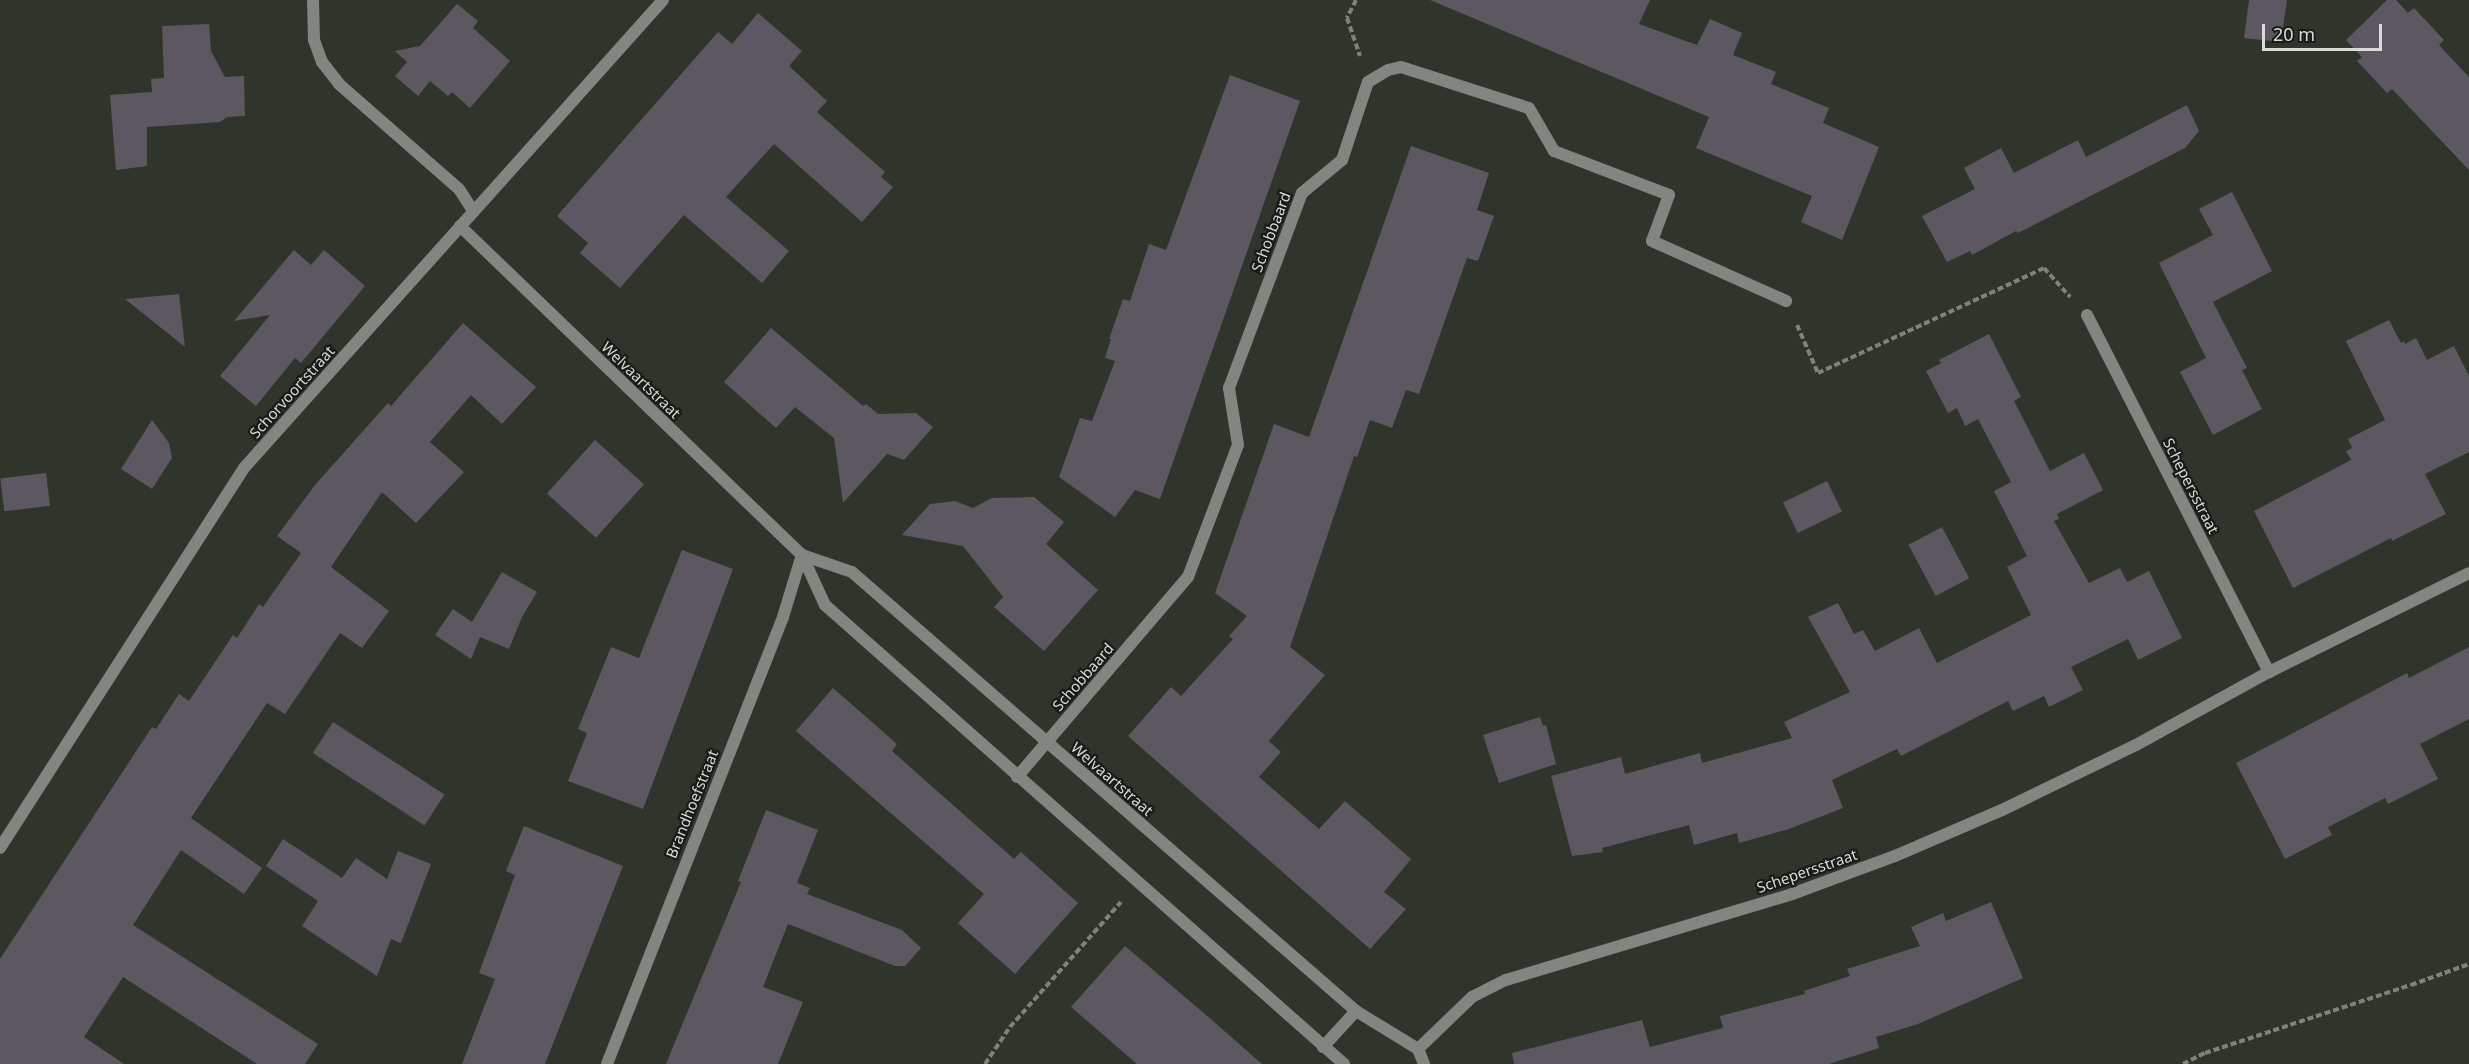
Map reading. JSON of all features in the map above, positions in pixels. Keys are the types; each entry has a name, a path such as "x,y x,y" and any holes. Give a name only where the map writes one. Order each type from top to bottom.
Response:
{"street":[{"path":"313,0 314,40 322,62 339,84 459,189 474,212"},
{"name":"Schorvoortstraat","path":"0,848 244,468 663,0"},
{"path":"1368,82 1388,70 1401,67 1529,108 1554,151 1669,195 1653,241 1786,301"},
{"name":"Schobbaard","path":"1017,777 1188,577 1238,445 1229,388 1302,193 1342,160 1368,82"},
{"name":"Welvaartstraat","path":"460,226 802,555 825,605 1017,777 1140,881 1344,1064"},
{"name":"Schepersstraat","path":"2087,315 2269,672"},
{"name":"Welvaartstraat","path":"802,555 852,572 1356,1011"},
{"name":"Brandhoefstraat","path":"607,1064 783,616 802,555"},
{"name":"Schepersstraat","path":"1418,1049 1472,997 1506,980 1792,894 1895,856 2002,810 2136,745 2269,672 2469,573"},
{"path":"1323,1047 1356,1011 1418,1049 1424,1064"}],"path":[{"path":"1356,0 1347,18 1368,82"},
{"path":"1786,301 1818,373 2044,268 2087,315"},
{"path":"985,1064 1010,1027 1140,881"},
{"path":"2184,1064 2205,1053 2469,964"}],"building":[{"path":"1430,0 1650,0 1639,24 1697,45 1710,19 1742,33 1733,55 1776,72 1771,84 1829,108 1823,123 1879,147 1842,240 1801,222 1812,196 1696,148 1709,117"},
{"path":"2249,0 2287,0 2283,27 2272,41 2244,38"},
{"path":"2387,0 2396,0 2408,13 2414,8 2444,40 2439,45 2469,77 2469,170 2392,89 2387,93 2357,61 2362,57 2346,40"},
{"path":"457,4 478,21 473,28 510,61 470,108 452,92 448,96 430,81 418,96 395,76 407,62 395,51 420,46"},
{"path":"758,13 802,51 789,66 827,101 817,112 885,172 881,177 893,187 862,222 774,144 726,197 789,251 762,283 684,215 620,288 580,253 588,243 557,216 718,32 732,44"},
{"path":"209,24 211,51 225,77 244,76 245,116 227,117 220,122 147,127 147,166 116,170 110,95 152,92 151,79 164,78 162,26"},
{"path":"1230,75 1300,101 1160,499 1135,490 1115,517 1059,477 1080,418 1092,421 1115,361 1105,358 1123,299 1130,301 1149,244 1166,250"},
{"path":"2187,105 2199,131 2185,148 1972,255 1970,251 1947,262 1922,216 1975,189 1964,168 2001,148 2014,173 2078,140 2086,157"},
{"path":"1411,146 1489,173 1477,210 1494,216 1478,261 1467,258 1419,394 1406,390 1392,428 1370,420 1357,457 1354,456 1290,647 1325,675 1269,741 1281,752 1259,777 1319,829 1345,801 1411,859 1384,892 1406,909 1370,949 1128,736 1171,687 1181,696 1233,639 1229,636 1247,616 1215,593 1274,424 1309,437"},
{"path":"2232,192 2272,271 2213,302 2247,368 2242,370 2262,409 2213,435 2180,372 2206,358 2159,263 2213,235 2199,209"},
{"path":"294,250 311,265 324,250 365,286 301,363 295,358 256,406 220,376 270,315 234,321"},
{"path":"179,294 185,347 125,299"},
{"path":"2389,320 2401,343 2404,341 2405,344 2416,338 2427,360 2454,346 2469,376 2469,452 2425,474 2446,514 2392,541 2391,538 2293,588 2254,511 2351,460 2346,451 2352,448 2348,439 2385,420 2346,341"},
{"path":"463,323 536,387 502,424 471,395 430,442 464,472 416,523 382,492 331,567 389,611 362,648 340,633 285,714 267,703 191,818 262,868 244,894 181,850 133,925 318,1044 305,1064 257,1064 123,977 84,1037 124,1064 0,1064 0,959 152,727 156,729 179,694 189,701 233,635 237,638 259,604 263,607 301,553 277,536 315,485 388,403 391,406"},
{"path":"771,328 863,406 866,404 878,414 916,413 933,427 904,460 887,454 843,503 834,438 795,407 776,428 724,382"},
{"path":"1989,334 2021,397 2014,401 2050,471 2084,453 2103,490 2057,514 2059,519 2054,521 2089,583 2120,568 2127,582 2149,571 2182,638 2138,660 2128,639 2071,667 2083,690 2049,707 2044,696 2013,711 2008,701 1901,756 1897,749 1832,780 1843,808 1789,829 1739,843 1737,833 1694,845 1689,825 1602,848 1603,852 1572,856 1551,776 1621,757 1625,774 1700,753 1702,763 1792,738 1784,722 1850,692 1808,617 1838,603 1854,634 1863,630 1875,651 1919,628 1937,663 2031,615 2007,567 2027,556 1994,491 2011,482 1978,419 1965,426 1957,408 1948,413 1926,371 1941,363 1939,360"},
{"path":"152,420 169,443 172,458 152,489 121,469"},
{"path":"595,440 644,484 596,538 547,494"},
{"path":"46,473 50,506 4,511 0,479"},
{"path":"1827,481 1842,512 1798,533 1783,502"},
{"path":"1034,497 1064,522 1046,544 1098,590 1044,651 994,607 1003,597 963,546 902,535 930,504 955,501 973,508 992,498"},
{"path":"1942,527 1969,578 1936,596 1908,545"},
{"path":"682,550 733,569 643,809 568,781 587,733 578,729 611,647 639,658"},
{"path":"502,572 537,592 522,617 509,649 480,637 471,659 435,635 453,609 472,622"},
{"path":"2469,647 2469,719 2420,744 2438,779 2388,804 2385,798 2328,827 2332,835 2285,859 2236,763 2407,673 2409,678"},
{"path":"833,688 897,744 892,751 1014,859 1021,852 1078,903 1015,974 958,923 984,894 796,731"},
{"path":"1540,717 1543,726 1546,725 1556,764 1499,783 1483,735"},
{"path":"333,722 445,794 424,825 313,753"},
{"path":"766,810 818,830 797,883 810,888 807,894 902,930 921,948 905,966 895,966 788,924 763,987 803,1002 778,1064 666,1064 741,882 738,881"},
{"path":"524,826 623,866 545,1064 462,1064 495,979 479,973 515,875 506,871"},
{"path":"283,839 342,878 356,858 387,879 398,851 431,864 401,943 391,939 377,976 302,926 318,901 266,866"},
{"path":"1991,902 2023,978 1918,1024 1876,1037 1879,1048 1829,1064 1514,1064 1512,1053 1642,1020 1650,1047 1723,1028 1720,1016 1805,994 1804,991 1850,976 1847,969 1920,946 1911,927 1943,913 1946,921"},
{"path":"1125,946 1262,1064 1137,1064 1071,1007"}]}
